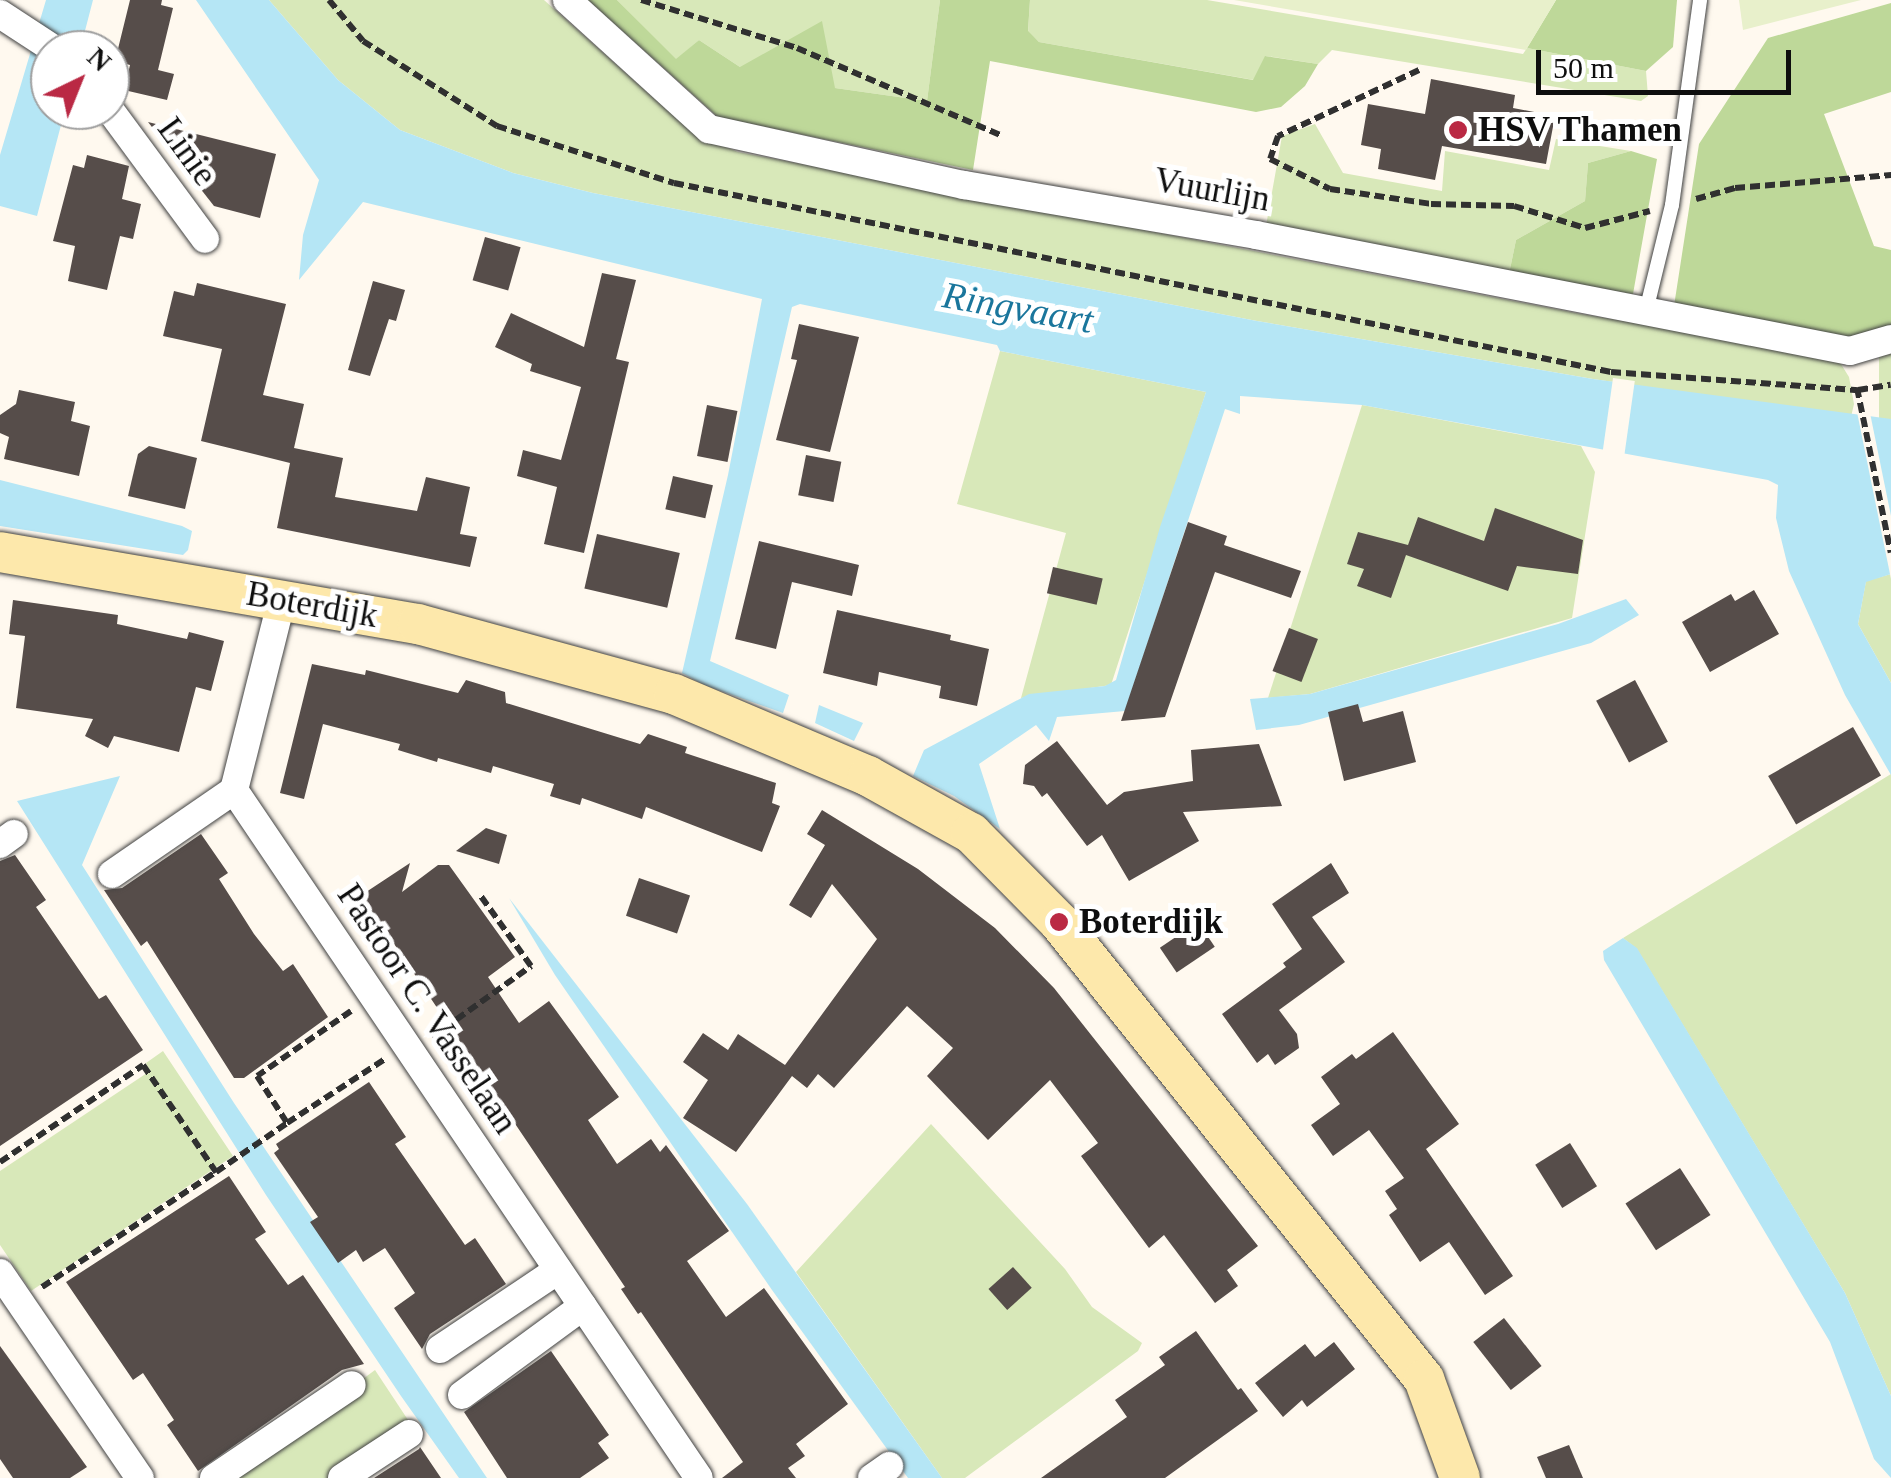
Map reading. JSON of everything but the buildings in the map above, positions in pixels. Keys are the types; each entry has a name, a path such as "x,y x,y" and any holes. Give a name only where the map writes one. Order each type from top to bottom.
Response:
{"street":[{"name":"Vuurlijn","path":"567,0 709,129 964,185 1256,235 1850,351 1891,339"},
{"path":"0,14 31,30"},
{"name":"Linie","path":"125,130 205,239"},
{"name":"Boterdijk","path":"0,552 418,624 674,694 868,776 971,833 1058,922 1424,1379 1460,1478"},
{"path":"112,874 234,790 282,599"},
{"name":"Pastoor C. Vasselaan","path":"234,790 700,1478"},
{"path":"440,1349 558,1270"},
{"path":"0,1273 140,1478"},
{"path":"462,1395 583,1306"},
{"path":"214,1478 352,1385"},
{"path":"342,1478 409,1434"}],"lane":[{"path":"1646,312 1672,205 1700,0"}],"path":[{"path":"329,0 363,41 497,126 674,184 1614,372 1858,390 1891,385"},
{"path":"641,0 798,48 1002,136"},
{"path":"1419,70 1278,136 1270,159 1330,189 1430,204 1514,206 1585,228 1735,188 1891,175"},
{"path":"1861,411 1891,554"},
{"path":"0,1162 143,1065 216,1172"},
{"path":"20,1301 287,1123"}],"green space":[{"path":"269,0 544,0 676,118 709,140 738,152 1581,314 1836,356 1849,377 1854,404 1851,417 1593,379 1257,321 593,193 513,173 400,130 338,80"},
{"path":"588,0 617,0 676,59 699,40 740,67 822,21 835,88 927,101 940,0 1030,0 1028,31 1039,42 1253,80 1265,56 1318,64 1305,86 1281,107 1256,112 990,61 973,170 718,117"},
{"path":"617,0 940,0 927,101 835,88 740,67 699,40 676,60"},
{"path":"1030,0 1207,0 1523,54 1527,48 1646,71 1648,96 1641,101 1332,50 1318,64 1266,56 1254,80 1039,42 1028,32"},
{"path":"1234,0 1556,0 1526,50"},
{"path":"1556,0 1677,0 1673,47 1646,71 1527,48"},
{"path":"1739,0 1861,0 1743,30"},
{"path":"1891,3 1891,92 1824,114 1874,246 1891,250 1891,325 1848,337 1674,306 1699,144 1768,38"},
{"path":"1315,124 1343,173 1442,191 1445,151 1549,170 1556,139 1631,151 1588,163 1585,201 1516,240 1509,274 1266,226 1282,136"},
{"path":"1631,151 1657,159 1633,294 1509,274 1516,240 1585,201 1588,163"},
{"path":"1000,351 1206,392 1111,685 1021,698 1066,533 957,504"},
{"path":"1879,352 1891,352 1891,419 1879,419"},
{"path":"1362,405 1581,446 1595,472 1572,618 1310,694 1268,698"},
{"path":"1891,574 1891,683 1858,624 1866,581"},
{"path":"1891,774 1891,1396 1845,1293 1637,949 1623,938"},
{"path":"163,1051 233,1156 31,1291 0,1245 0,1171 150,1071 146,1063"},
{"path":"931,1124 1065,1269 1092,1307 1142,1343 1138,1351 965,1478 942,1478 796,1272"},
{"path":"375,1370 412,1426 333,1478 230,1478"}],"water":[{"path":"46,0 93,0 85,30 37,30"},
{"name":"Ringvaart","path":"196,0 269,0 338,80 400,130 513,173 593,193 1257,321 1593,379 1891,419 1891,574 1866,582 1858,624 1891,683 1891,775 1845,695 1789,571 1776,518 1778,485 1768,480 1362,405 1240,396 1240,414 1225,409 1125,711 1057,717 1049,741 1036,725 979,764 1000,829 954,796 913,776 924,750 1029,694 1105,686 1116,680 1160,527 1206,392 1000,351 997,345 800,304 792,307 710,661 789,695 783,713 704,685 682,673 728,475 762,299 363,202 299,280 303,235 319,180"},
{"path":"30,54 30,130 60,130 37,216 0,206 0,155"},
{"path":"0,480 182,526 192,531 188,550 183,555 0,526"},
{"path":"1626,599 1639,615 1591,643 1299,725 1256,730 1250,699 1310,694 1558,624"},
{"path":"819,705 863,723 854,741 815,723"},
{"path":"120,776 82,865 234,1103 487,1478 459,1478 401,1396 266,1195 17,801"},
{"path":"509,898 747,1204 942,1478 908,1478 772,1290 555,975"},
{"path":"1623,938 1637,948 1845,1293 1891,1396 1891,1478 1874,1459 1830,1342 1604,960 1603,951"}],"pier":[{"path":"1613,378 1635,381 1624,457 1602,454"},
{"path":"1857,412 1870,413 1891,516 1891,579"}],"place":[{"name":"HSV Thamen","path":"1458,130"},
{"name":"Boterdijk","path":"1059,922"}]}
